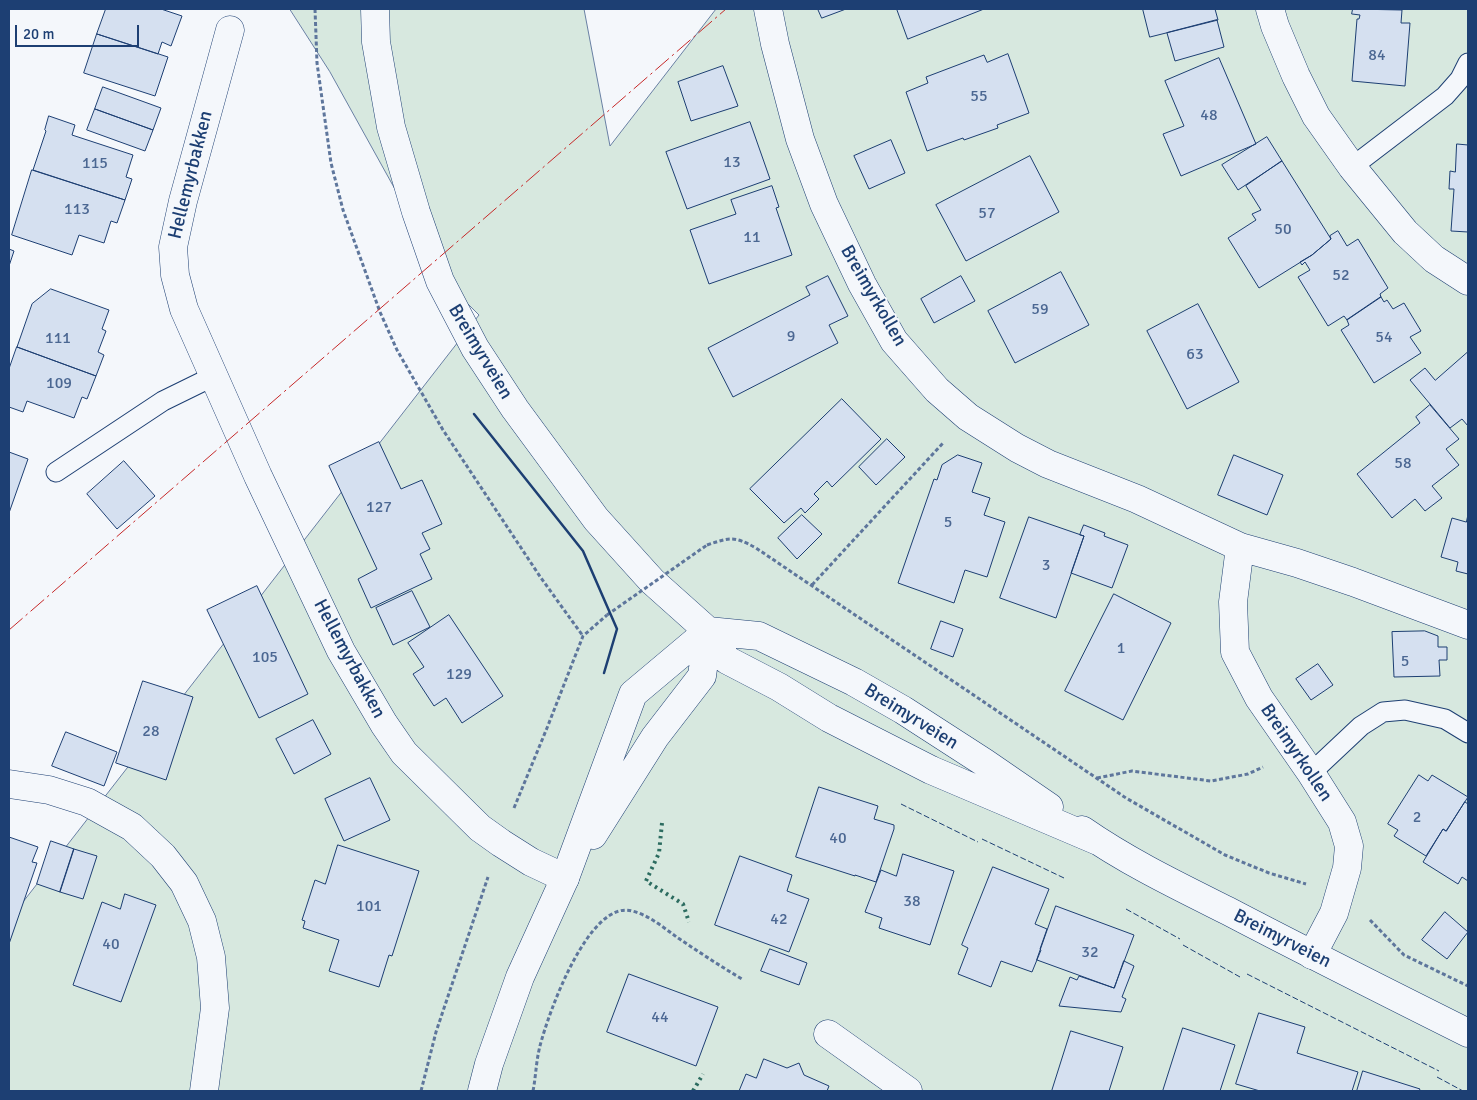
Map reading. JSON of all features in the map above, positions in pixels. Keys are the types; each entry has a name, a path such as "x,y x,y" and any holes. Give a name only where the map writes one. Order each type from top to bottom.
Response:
{"street":[{"name":"Breimyrveien","path":"374,9 376,42 392,127 416,212 440,281 474,348 515,410 596,519 652,581 708,631 727,660 779,687 829,718 931,770 1098,841"},
{"name":"Breimyrkollen","path":"768,9 775,44 800,139 824,204 862,284 894,341 937,390 968,417 1017,448 1048,464 1137,499 1240,546 1344,579 1468,625"},
{"path":"1270,9 1296,76 1316,116 1352,167 1405,232 1434,259 1468,281"},
{"name":"Hellemyrbakken","path":"230,30 183,201 173,247 175,275 184,309 258,476 341,651 384,724 404,753 480,828 516,852 565,878"},
{"name":"Breimyrkollen","path":"1240,546 1233,602 1236,652 1259,698 1342,822 1349,846 1347,868 1334,913 1312,955"},
{"name":"Breimyrveien","path":"708,631 759,636 854,682 903,710 984,762 1098,841 1138,865 1468,1033"},
{"path":"482,1091 520,977 565,878 633,694 708,631"},
{"path":"565,878 655,737 702,676 708,631"},
{"path":"9,784 49,790 87,802 132,827 163,856 184,883 202,921 210,957 215,1008 204,1091"},
{"path":"828,1034 891,1087"}],"lane":[{"path":"1352,167 1445,96 1460,79 1468,63"},
{"path":"56,472 163,401 214,376"},
{"path":"1304,763 1383,712 1405,710 1445,719 1468,733"}],"path":[{"path":"314,9 317,63 331,163 343,210 380,312 397,350 442,430 541,578 583,636 607,615 707,545 724,539 739,539 812,585 1126,798 1225,855 1269,873 1318,888 1341,888 1404,954 1468,986"},
{"path":"812,585 968,417"},
{"path":"1096,778 1132,771 1211,781 1304,763"},
{"path":"533,1091 540,1046 558,993 584,943 601,921 611,913 620,910 630,910 644,915 742,979"}],"shaded area":[{"path":"290,9 584,9 610,146 716,9 1468,9 1468,1091 9,1091 9,920 479,315 447,283 330,72"}],"building":[{"path":"106,9 161,9 182,16 171,46 162,42 158,54 97,34"},
{"path":"818,9 846,9 822,18"},
{"path":"897,9 984,9 908,39"},
{"path":"1143,9 1215,9 1218,20 1150,37"},
{"path":"1353,9 1402,10 1401,23 1410,23 1405,86 1352,81 1357,19 1359,19 1360,15 1352,14"},
{"path":"1217,20 1224,47 1175,61 1167,33"},
{"path":"97,34 168,57 155,96 84,73"},
{"path":"1008,54 1029,113 997,125 998,128 927,151 906,92 928,83 926,77 984,55 987,62"},
{"path":"1219,58 1256,144 1181,176 1163,134 1184,126 1165,81"},
{"path":"723,66 738,106 691,121 678,82"},
{"path":"103,87 161,108 153,130 95,109"},
{"path":"95,109 153,130 145,151 87,130"},
{"path":"49,116 75,125 72,135 133,155 126,177 132,179 125,200 33,170"},
{"path":"750,122 770,179 687,209 666,152"},
{"path":"1267,137 1282,161 1238,190 1222,165"},
{"path":"891,140 905,173 869,189 854,156"},
{"path":"1457,144 1468,145 1468,232 1451,231 1454,189 1449,189 1450,171 1455,172"},
{"path":"1030,156 1059,212 966,261 936,205"},
{"path":"1282,161 1331,239 1312,255 1259,288 1228,238 1256,220 1252,214 1261,210 1246,186"},
{"path":"32,170 125,200 117,223 111,221 104,243 79,235 72,255 12,235"},
{"path":"772,186 779,207 776,208 792,255 709,284 690,230 736,214 731,200"},
{"path":"1338,231 1347,246 1358,239 1388,288 1380,294 1381,297 1347,320 1344,316 1328,326 1298,277 1310,270 1305,262 1302,265 1300,262 1312,255 1331,239 1330,236"},
{"path":"9,249 14,251 9,266"},
{"path":"1061,272 1089,325 1015,363 988,311"},
{"path":"828,276 848,316 829,325 838,343 733,397 708,348 810,295 806,287"},
{"path":"961,276 975,301 934,323 921,299"},
{"path":"51,289 109,310 102,329 106,331 98,352 104,355 96,376 17,347 32,304"},
{"path":"1381,297 1384,302 1387,300 1393,309 1404,303 1421,331 1410,337 1421,353 1374,383 1341,330 1349,325 1347,320"},
{"path":"1198,304 1239,382 1187,409 1147,331"},
{"path":"17,347 96,376 87,399 82,397 74,418 27,401 23,412 9,407 9,369"},
{"path":"1468,352 1468,426 1462,419 1450,428 1410,380 1425,368 1435,380"},
{"path":"842,399 881,439 832,487 827,481 814,494 819,499 805,513 801,508 784,523 750,489"},
{"path":"1430,405 1459,439 1446,449 1459,465 1432,486 1442,498 1425,511 1415,499 1392,518 1357,474 1420,423 1416,417"},
{"path":"887,439 905,457 876,485 859,467"},
{"path":"379,442 401,489 422,480 442,524 422,533 430,549 420,554 432,579 371,608 358,579 377,569 329,466"},
{"path":"9,452 28,459 9,513"},
{"path":"958,455 982,463 972,492 990,498 984,515 1005,522 987,577 965,570 954,603 898,583 934,479 937,480 942,465"},
{"path":"1234,455 1283,475 1267,515 1218,495"},
{"path":"124,461 155,496 117,529 87,494"},
{"path":"802,515 822,534 797,559 778,538"},
{"path":"1468,515 1468,574 1456,571 1458,562 1441,557 1452,518 1466,522"},
{"path":"1029,517 1084,536 1056,618 1000,598"},
{"path":"1084,525 1105,533 1104,536 1128,545 1112,588 1071,573 1084,536 1080,535"},
{"path":"257,586 308,694 259,718 207,610"},
{"path":"412,591 430,627 393,645 376,608"},
{"path":"1114,594 1171,623 1123,720 1065,691"},
{"path":"449,615 503,696 462,723 446,698 434,706 413,674 424,667 408,643"},
{"path":"941,621 963,629 953,657 931,649"},
{"path":"1425,631 1438,636 1438,647 1447,647 1447,660 1439,660 1440,676 1394,677 1392,632"},
{"path":"1318,664 1333,685 1311,700 1296,679"},
{"path":"143,681 193,697 166,780 116,763"},
{"path":"313,720 331,754 294,774 276,739"},
{"path":"66,732 117,752 104,786 52,766"},
{"path":"1419,775 1428,781 1432,775 1468,797 1446,831 1443,829 1426,856 1394,836 1398,830 1388,824"},
{"path":"370,778 390,820 344,841 325,799"},
{"path":"819,787 878,806 874,819 894,825 876,882 796,857"},
{"path":"1465,802 1468,804 1468,881 1462,877 1458,884 1423,862 1443,829 1446,831"},
{"path":"9,837 38,847 32,862 37,863 9,944"},
{"path":"51,841 74,849 60,892 37,884"},
{"path":"338,845 419,871 392,956 389,955 379,987 329,971 339,940 303,928 305,921 302,920 315,880 325,884"},
{"path":"74,849 97,856 83,899 60,892"},
{"path":"903,854 954,871 930,945 879,928 882,918 865,912 881,870 896,876"},
{"path":"740,856 792,875 787,891 809,899 789,952 715,925"},
{"path":"993,867 1049,889 1035,924 1047,929 1032,972 1001,961 991,987 958,974 968,948 962,945"},
{"path":"125,894 156,905 121,1002 73,985 102,902 120,909"},
{"path":"1056,906 1134,935 1114,988 1037,960"},
{"path":"1445,912 1468,932 1447,959 1422,940"},
{"path":"770,949 807,963 799,985 761,971"},
{"path":"1124,961 1134,966 1122,997 1126,999 1121,1012 1059,1006 1070,977 1077,980 1079,976 1114,988"},
{"path":"629,974 718,1007 696,1066 607,1032"},
{"path":"1259,1013 1305,1027 1297,1053 1358,1072 1352,1091 1260,1091 1236,1084"},
{"path":"1183,1028 1235,1045 1220,1091 1163,1091"},
{"path":"1071,1031 1123,1047 1109,1091 1052,1091"},
{"path":"764,1059 787,1068 799,1063 804,1075 829,1086 827,1091 739,1091 746,1074 756,1078"},
{"path":"1363,1071 1420,1089 1419,1091 1357,1091"}],"hedge":[{"path":"662,823 659,853 646,881 683,904 689,922"},
{"path":"693,1091 703,1074"}],"fence":[{"path":"901,804 978,842"},
{"path":"982,839 1064,878"},
{"path":"1126,909 1180,939"},
{"path":"1183,945 1240,977"},
{"path":"1247,974 1439,1071"},
{"path":"1437,1077 1463,1091"}],"wall":[{"path":"474,414 583,551 617,629 604,673"}],"power":[{"path":"9,630 726,9"}]}
